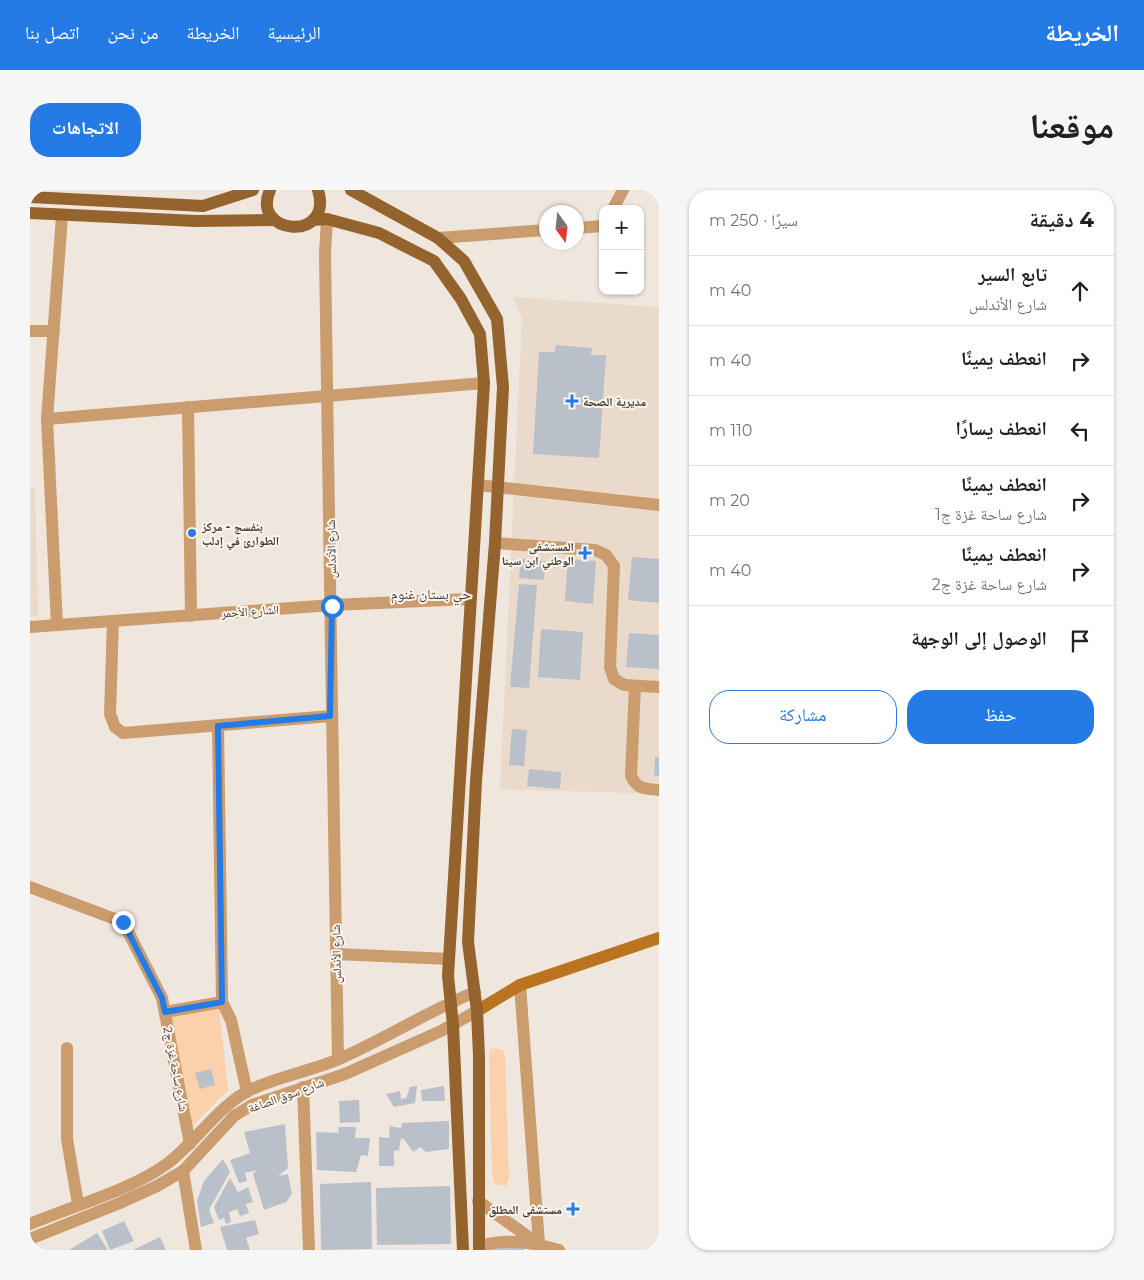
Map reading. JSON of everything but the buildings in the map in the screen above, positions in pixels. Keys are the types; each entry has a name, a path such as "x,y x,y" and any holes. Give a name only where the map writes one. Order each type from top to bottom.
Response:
{"main road":[{"path":"30,197 203,206 253,190"},
{"path":"270,190 268,206 274,220"},
{"path":"313,220 320,206 318,190"},
{"path":"351,190 438,238 464,260 497,319 503,387 495,543 476,781 468,942 477,1011 479,1248"},
{"path":"362,190 372,202"},
{"path":"30,214 196,221 274,220 287,227 296,228 313,220 327,219 380,233 434,262 461,299 480,334 484,382 449,959 463,1250"}],"street":[{"path":"615,205 623,190"},
{"path":"57,625 47,420 62,216"},
{"name":"شارع الأندلس","path":"327,219 324,254 332,606 330,716 338,1059"},
{"path":"584,227 599,226"},
{"path":"438,238 539,231"},
{"path":"30,331 54,331"},
{"path":"47,420 484,382"},
{"path":"188,407 191,616"},
{"path":"478,485 659,505"},
{"path":"495,543 595,550 606,556 614,566 610,667 614,679 624,685 659,687"},
{"name":"الشارع الأحمر","path":"30,627 332,606 470,599"},
{"path":"113,621 110,714 115,727 123,733 330,716"},
{"path":"635,686 631,776 635,784 640,788 659,790"},
{"path":"218,726 222,1002 231,1020 247,1092"},
{"name":"شارع ساحة غزة ج2","path":"30,887 123,922 162,998 190,1144"},
{"path":"477,1011 520,985 659,938"},
{"path":"336,954 449,959"},
{"path":"520,985 539,1244"},
{"path":"30,1224 133,1183 167,1164 190,1144 214,1117 247,1092 338,1059 451,1002 475,992"},
{"path":"165,1012 222,1002"},
{"name":"شارع سوق الصاغة","path":"30,1239 157,1186 183,1170 234,1116 269,1099 345,1074 453,1025 477,1011"},
{"path":"66,1048 67,1139 78,1204"},
{"path":"303,1087 309,1250"},
{"path":"183,1170 196,1250"},
{"path":"478,1201 539,1244"},
{"path":"479,1248 500,1240 539,1244 559,1250"}],"shaded area":[{"name":"المستشفى الوطني ابن سينا","path":"513,297 659,307 659,794 500,789 522,318"},
{"path":"35,488 38,616 30,617 30,489"},
{"path":"219,1009 228,1090 189,1129 168,1015"},
{"path":"495,1048 503,1050 505,1055 509,1179 506,1186 495,1184 492,1172 489,1057 490,1050"}],"place":[{"name":"مديرية الصحة","path":"572,401"},
{"name":"بنفسج - مركز الطوارئ في إدلب","path":"192,533"},
{"name":"المستشفى الوطني ابن سينا","path":"585,553"},
{"name":"مستشفى المطلق","path":"573,1209"}],"district":[{"name":"حي بستان غنوم","path":"431,594"}],"route":[{"path":"123,922 162,998 165,1012 222,1002 218,726 330,716 332,606"}]}
